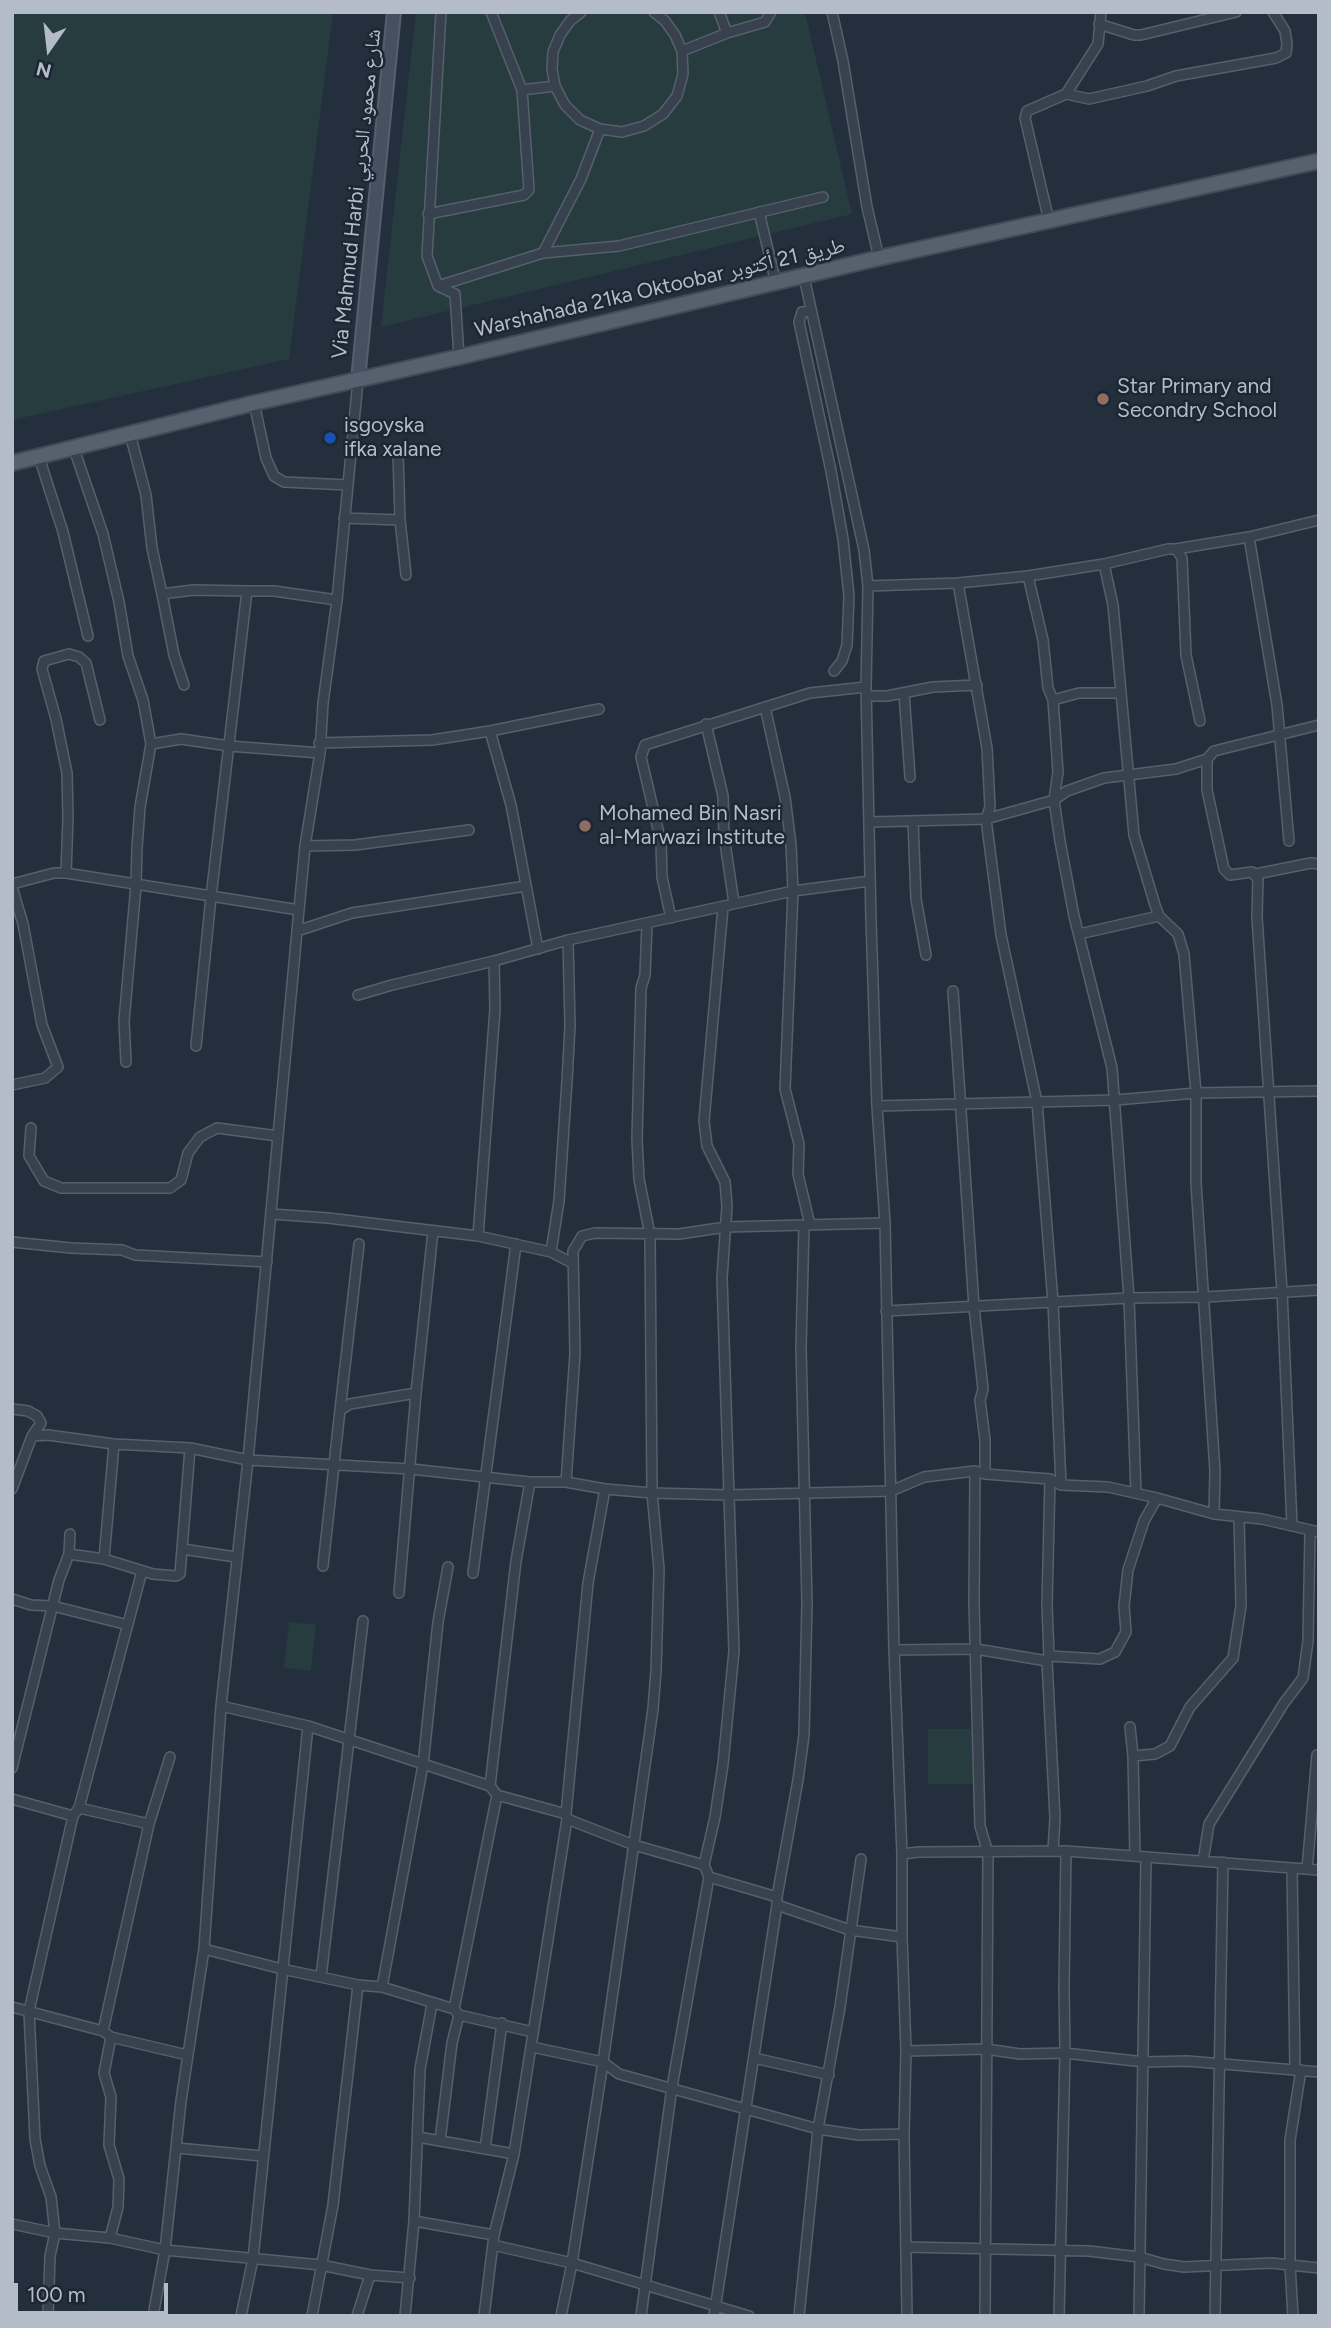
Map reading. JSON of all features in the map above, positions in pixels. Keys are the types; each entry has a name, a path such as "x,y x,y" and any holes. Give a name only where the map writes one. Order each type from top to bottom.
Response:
{"main road":[{"name":"Warshahada 21ka Oktoobar طريق 21 أكتوبر","path":"12,463 254,403 879,258 1319,161"}],"street":[{"name":"Via Mahmud Harbi شارع محمود الحربي","path":"358,380 394,12"},
{"path":"440,12 427,256 438,286 455,294 460,357"},
{"path":"428,214 527,193 529,186 522,90 491,12"},
{"path":"581,12 570,21 553,51 555,86 565,105 580,120 600,130 622,132 644,126 663,114 677,96 683,74 682,51 675,35 654,12"},
{"path":"719,12 726,33"},
{"path":"682,51 726,33 765,22 771,12"},
{"path":"832,12 843,61 867,207 879,258"},
{"path":"1049,220 1025,118 1027,111 1066,94 1097,44 1101,12"},
{"path":"1099,24 1133,35 1142,35 1236,12"},
{"path":"1066,94 1089,99 1147,86 1176,76 1276,58 1286,53 1287,44 1285,31 1273,12"},
{"path":"522,90 555,86"},
{"path":"542,253 580,179 600,130"},
{"path":"438,286 542,253 619,246 823,197"},
{"path":"759,212 776,283"},
{"path":"804,277 864,550 868,586 870,880 877,1106 886,1223 894,1650 906,2051 904,2134 908,2316"},
{"path":"811,311 802,312 799,322 831,471 849,596 847,645 842,660 834,671"},
{"path":"153,2316 165,2250 187,2055 204,1949 221,1706 248,1460 296,931 337,600 358,380"},
{"path":"254,403 266,458 274,476 284,482 348,485"},
{"path":"130,434 146,495 152,548 174,654 184,685"},
{"path":"74,449 103,534 128,656 143,700 151,744 140,807 124,1021 126,1062"},
{"path":"398,453 400,520 406,575"},
{"path":"39,457 63,533 88,636"},
{"path":"344,518 400,520"},
{"path":"868,586 958,583 1028,576 1104,564 1168,549 1249,537 1319,520"},
{"path":"1249,537 1277,705 1289,841"},
{"path":"1177,549 1182,558 1186,655 1200,721"},
{"path":"1104,564 1113,606 1134,835 1159,916 1178,934 1184,954 1196,1093 1196,1183 1206,1297 1215,1471 1214,1514"},
{"path":"1028,576 1043,640 1048,688 1053,700 1058,772 1054,800 1079,934 1100,1028 1108,1047 1116,1100 1129,1298 1136,1493"},
{"path":"958,583 977,685 990,780 990,812 986,819 1001,935 1037,1102 1053,1302 1062,1485"},
{"path":"162,594 192,590 274,591 337,600"},
{"path":"196,1046 247,591"},
{"path":"66,873 67,773 42,669 44,661 69,654 86,663 100,720"},
{"path":"671,918 662,877 661,842 641,757 645,745 810,693 904,693 933,687 977,685"},
{"path":"904,693 910,777"},
{"path":"1053,700 1079,693 1120,693"},
{"path":"715,2311 744,2108 799,1780 804,1735 807,1616 802,1347 807,1225 798,1174 799,1144 785,1089 793,891 785,797 765,707"},
{"path":"151,744 181,739 229,746 320,748 432,740 599,709"},
{"path":"706,724 723,796 724,836 734,904"},
{"path":"869,822 986,819 1054,800 1067,791 1104,778 1176,769 1206,759 1214,751 1319,725"},
{"path":"490,731 511,805 538,948"},
{"path":"1206,759 1207,790 1224,869 1230,875 1252,872 1256,874 1311,863 1319,864"},
{"path":"913,821 916,899 926,955"},
{"path":"305,846 355,845 469,830"},
{"path":"12,1085 45,1077 58,1067 43,1025 23,924 12,886 54,873 66,873 299,909"},
{"path":"1256,874 1282,1290 1292,1526"},
{"path":"358,995 568,940 793,891 870,880"},
{"path":"296,931 352,913 526,886"},
{"path":"641,2316 672,2087 709,1877 704,1865 723,1764 734,1651 722,1278 726,1227 725,1182 707,1146 704,1121 723,907"},
{"path":"1079,934 1159,916"},
{"path":"561,2316 572,2263 603,2062 656,1671 659,1569 652,1493 650,1235 639,1179 637,1139 641,988 645,975 647,924"},
{"path":"551,1252 562,1159 570,1026 568,940"},
{"path":"478,1236 495,1009 495,961"},
{"path":"953,991 974,1307 981,1365 980,1400 985,1440 980,1473 976,1648 980,1826 988,1853 985,2316"},
{"path":"877,1106 1116,1100 1196,1093 1319,1091"},
{"path":"31,1128 29,1156 44,1181 61,1188 170,1188 181,1180 188,1153 200,1137 217,1128 278,1136"},
{"path":"271,1214 328,1217 478,1236 551,1252 572,1263"},
{"path":"566,1482 575,1354 572,1263 573,1251 582,1236 596,1233 679,1234 726,1227 886,1223"},
{"path":"399,1593 415,1393 433,1230"},
{"path":"12,1242 122,1250 135,1255 267,1262"},
{"path":"323,1566 359,1244"},
{"path":"473,1573 516,1244"},
{"path":"886,1311 1319,1290"},
{"path":"340,1410 350,1404 415,1393"},
{"path":"12,1409 28,1411 37,1416 41,1423 32,1436 12,1489"},
{"path":"32,1436 48,1435 114,1444 190,1448 248,1460 411,1469 530,1482 566,1482 652,1493 729,1495 891,1491 924,1477 980,1473 1050,1479 1062,1485 1108,1487 1214,1514 1262,1519 1315,1532 1303,1678 1214,1814 1209,1824 1203,1861"},
{"path":"104,1559 114,1444"},
{"path":"69,1554 104,1559 142,1571 178,1576 190,1448"},
{"path":"1050,1479 1047,1605 1055,1818 1053,1851"},
{"path":"491,1786 516,1561 530,1482"},
{"path":"484,2316 493,2240 514,2154 567,1816 588,1583 605,1489"},
{"path":"894,1650 976,1648 1048,1659 1100,1660 1115,1652 1126,1632 1124,1606 1128,1570 1144,1521 1157,1498"},
{"path":"1133,1756 1155,1754 1170,1746 1190,1707 1233,1658 1241,1606 1239,1518"},
{"path":"12,1769 53,1606 69,1554 70,1534"},
{"path":"182,1549 236,1557"},
{"path":"382,1987 423,1765 438,1622 447,1567"},
{"path":"48,2316 50,2256 55,2232 51,2197 40,2166 35,2139 29,2011 76,1812 142,1571"},
{"path":"12,1599 32,1605 53,1606 128,1625"},
{"path":"321,1977 363,1621"},
{"path":"221,1706 309,1726 491,1786 497,1795 567,1816 634,1844 704,1865"},
{"path":"241,2316 253,2259 309,1726"},
{"path":"1130,1727 1135,1856"},
{"path":"1307,1869 1317,1755"},
{"path":"110,2238 118,2207 119,2179 109,2145 111,2097 104,2073 107,2034 149,1824 170,1757"},
{"path":"440,2141 457,2012 497,1795"},
{"path":"12,1799 149,1824"},
{"path":"902,1854 931,1851 1053,1851 1319,1870"},
{"path":"1059,2316 1066,1852"},
{"path":"1139,2316 1146,1857"},
{"path":"800,2316 818,2129 829,2075 861,1859"},
{"path":"1215,2316 1223,1862"},
{"path":"1292,1868 1298,2069 1290,2140 1290,2265 1293,2316"},
{"path":"709,1877 850,1930 902,1937"},
{"path":"204,1949 282,1969 358,1985 382,1987 457,2012 533,2032"},
{"path":"312,2316 333,2205 358,1985"},
{"path":"405,2316 414,2221 420,2070 432,2004"},
{"path":"12,2007 187,2055"},
{"path":"485,2149 502,2023"},
{"path":"532,2047 603,2062 619,2074 818,2129 859,2135 904,2134"},
{"path":"906,2051 986,2049 1020,2054 1065,2053 1144,2062 1186,2061 1319,2072"},
{"path":"754,2058 829,2075"},
{"path":"418,2137 514,2154"},
{"path":"177,2148 262,2156"},
{"path":"414,2221 493,2240 646,2284 715,2311 748,2316"},
{"path":"12,2224 110,2238 165,2250 321,2265 370,2275 410,2278"},
{"path":"906,2247 1088,2251 1139,2257 1184,2267 1271,2263 1319,2268"},
{"path":"357,2316 370,2275"}],"green space":[{"path":"12,12 333,12 289,359 12,420"},
{"path":"416,12 805,12 852,214 381,327"},
{"path":"289,1622 316,1625 311,1671 284,1668"},
{"path":"928,1729 973,1729 974,1784 928,1784"}],"place":[{"name":"Star Primary and Secondry School","path":"1103,399"},
{"name":"isgoyska ifka xalane","path":"330,438"},
{"name":"Mohamed Bin Nasri al-Marwazi Institute","path":"585,826"}]}
